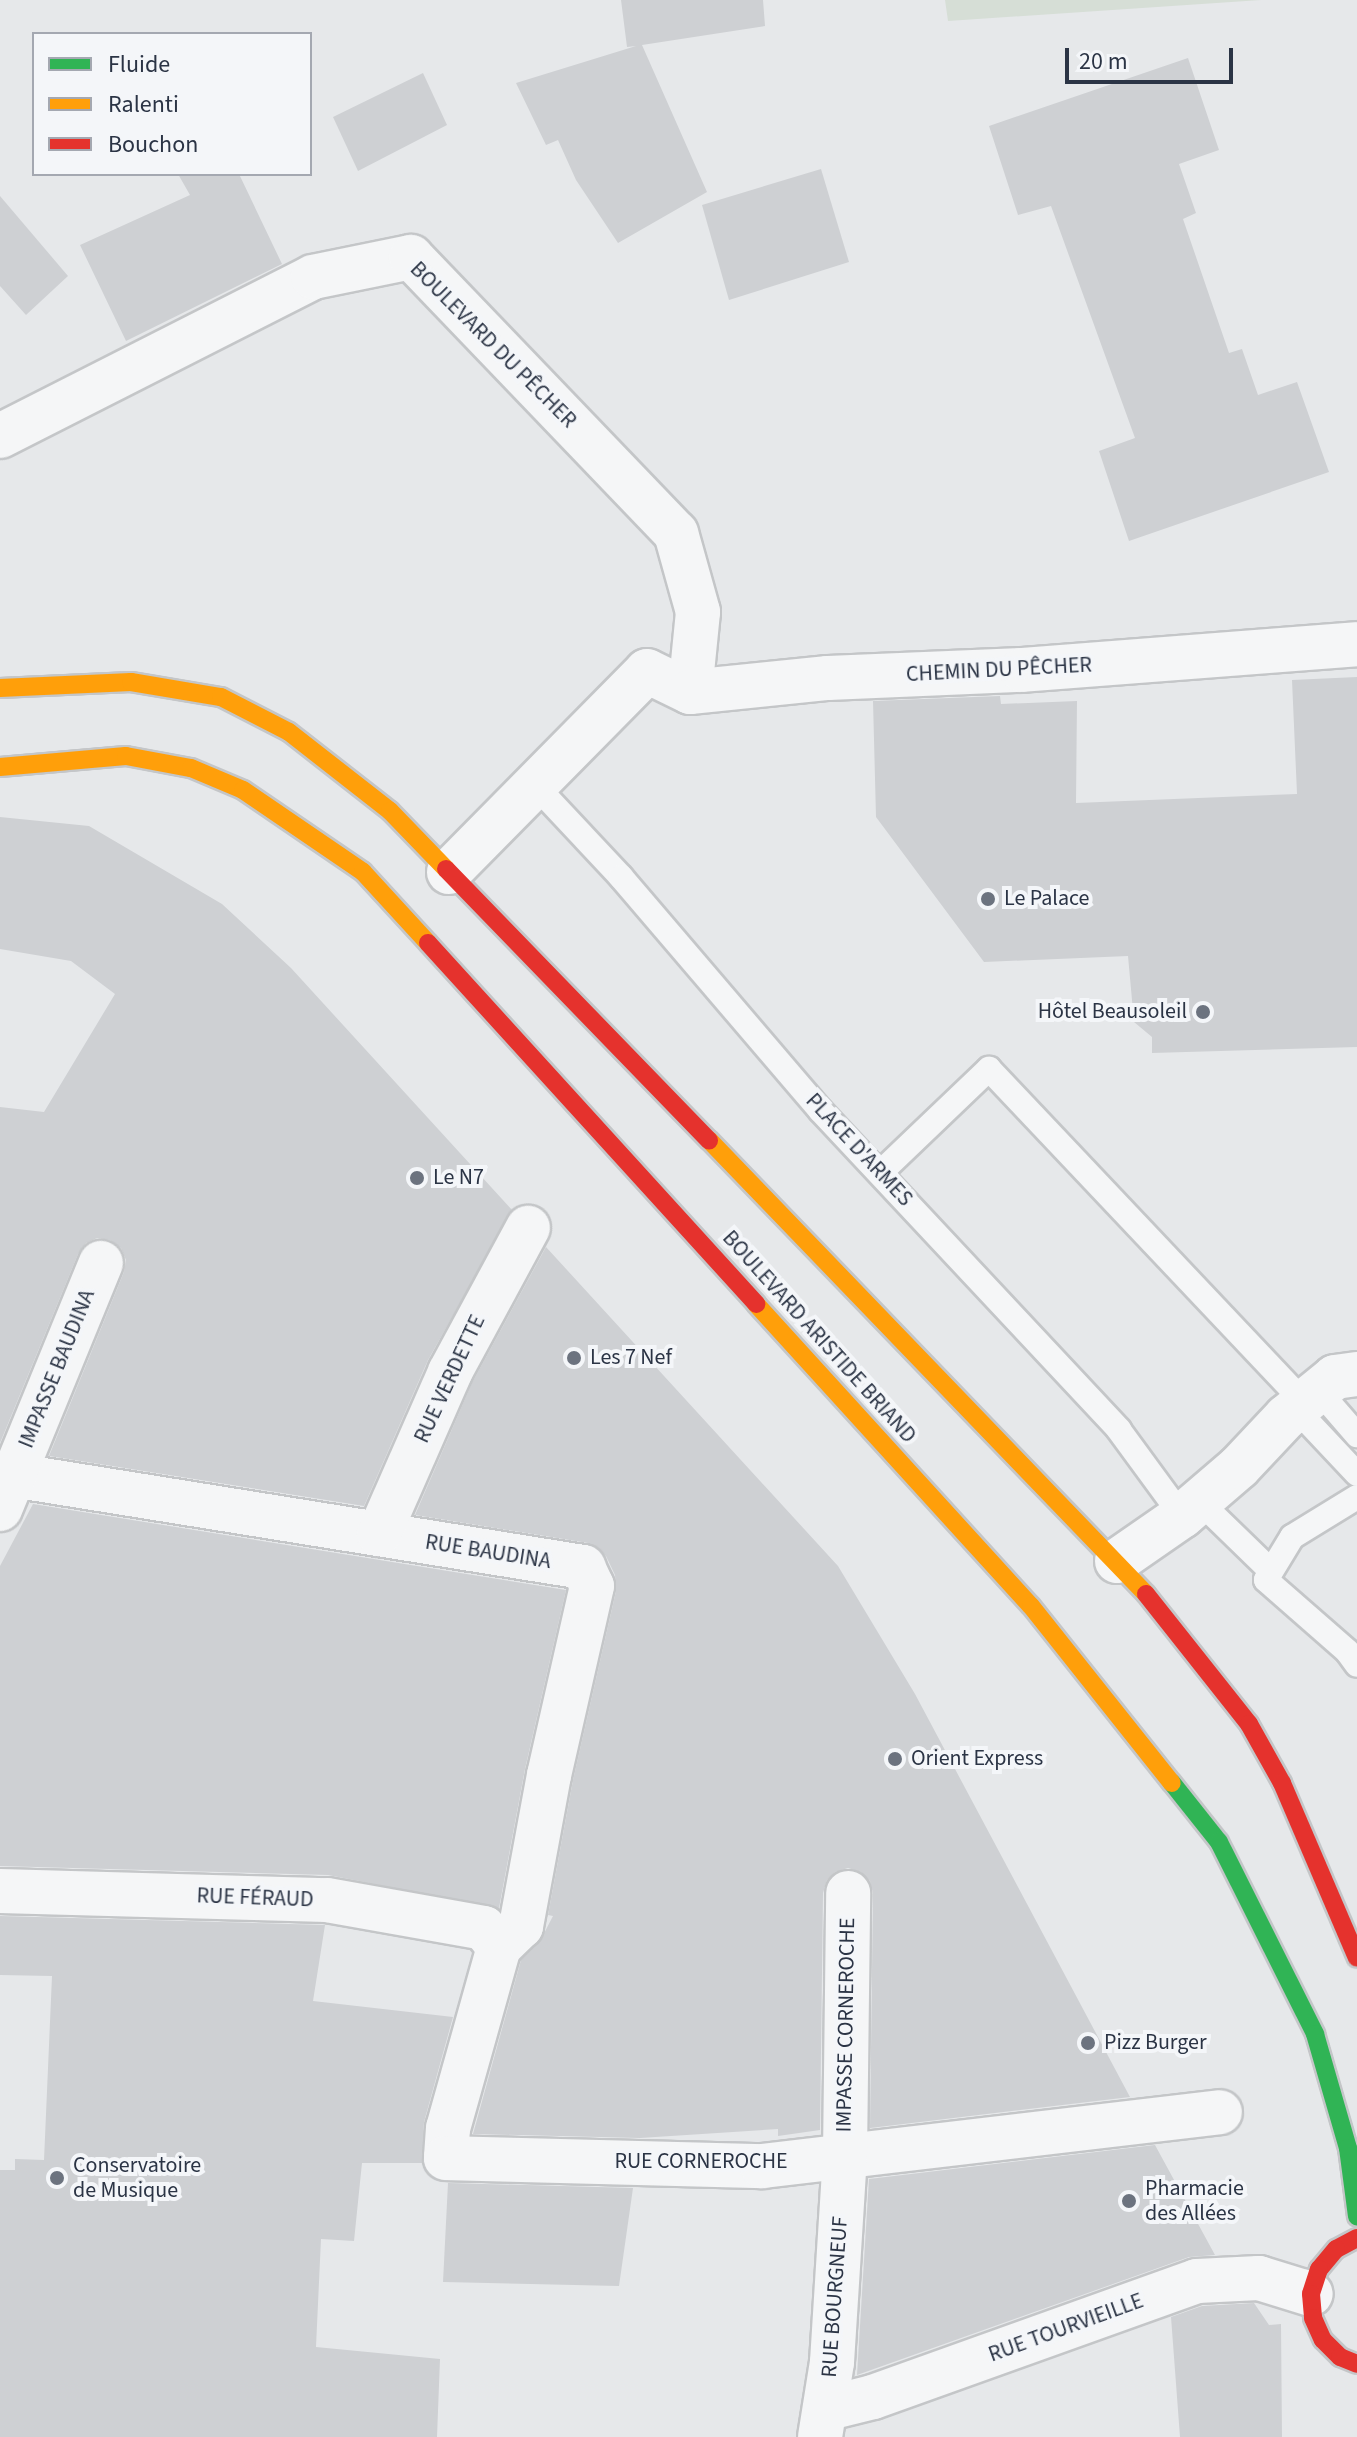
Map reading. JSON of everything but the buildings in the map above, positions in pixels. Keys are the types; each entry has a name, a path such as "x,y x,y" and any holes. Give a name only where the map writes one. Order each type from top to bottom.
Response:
{"main road":[{"path":"0,688 131,682 221,697 301,742 390,811 1117,1561 1249,1724 1282,1783 1357,1958"},
{"name":"BOULEVARD ARISTIDE BRIAND","path":"0,767 126,756 191,768 243,790 363,872 1041,1616 1219,1842 1315,2034 1348,2148 1357,2216"},
{"path":"1357,2238 1336,2249 1327,2259 1319,2269 1311,2294 1313,2318 1323,2340 1340,2357 1357,2364"}],"street":[{"name":"BOULEVARD DU PÊCHER","path":"0,436 313,277 411,257 676,533 698,612 690,692"},
{"name":"CHEMIN DU PÊCHER","path":"690,692 828,678 1116,664 1357,644"},
{"path":"449,872 647,671 690,692"},
{"name":"RUE VERDETTE","path":"379,1534 450,1372 528,1228"},
{"name":"IMPASSE BAUDINA","path":"4,1486 101,1263"},
{"path":"1117,1561 1190,1509 1319,1394"},
{"name":"RUE BAUDINA","path":"4,1486 379,1534 583,1567 592,1586 549,1775 521,1926 499,1947"},
{"name":"RUE FÉRAUD","path":"0,1891 327,1900 484,1928 499,1947"},
{"name":"IMPASSE CORNEROCHE","path":"845,2156 848,1893"},
{"name":"RUE CORNEROCHE","path":"499,1947 448,2128 446,2158 762,2166 1220,2112"},
{"name":"RUE BOURGNEUF","path":"822,2423 832,2362 845,2156"},
{"name":"RUE TOURVIEILLE","path":"822,2423 873,2397 1197,2281 1259,2278 1311,2294"}],"lane":[{"name":"PLACE D'ARMES","path":"535,785 621,877 820,1110 1190,1509 1271,1571 1266,1580 1347,1651 1357,1665"},
{"path":"880,1173 989,1069 1357,1435"},
{"path":"1319,1394 1357,1474"},
{"path":"1271,1571 1292,1537 1357,1497"}],"shaded area":[{"path":"945,0 1261,0 948,21"}],"traffic: fast":[{"path":"1172,1783 1219,1842 1315,2034 1348,2148 1357,2216"}],"traffic: slow":[{"path":"0,688 131,682 221,697 289,732 390,811 446,869"},
{"path":"0,767 126,756 191,768 243,790 363,872 428,943"},
{"path":"709,1140 1146,1594"},
{"path":"756,1304 1031,1606 1172,1783"}],"traffic: jam":[{"path":"446,869 709,1140"},
{"path":"428,943 756,1304"},
{"path":"1146,1594 1249,1724 1282,1783 1357,1958"},
{"path":"1357,2238 1336,2249 1319,2269 1311,2294 1313,2318 1323,2340 1340,2357 1357,2364"}],"place":[{"name":"Le Palace","path":"988,899"},
{"name":"Hôtel Beausoleil","path":"1203,1012"},
{"name":"Le N7","path":"417,1178"},
{"name":"Les 7 Nef","path":"574,1358"},
{"name":"Orient Express","path":"895,1759"},
{"name":"Pizz Burger","path":"1088,2043"},
{"name":"Conservatoire de Musique","path":"57,2178"},
{"name":"Pharmacie des Allées","path":"1129,2201"}]}
